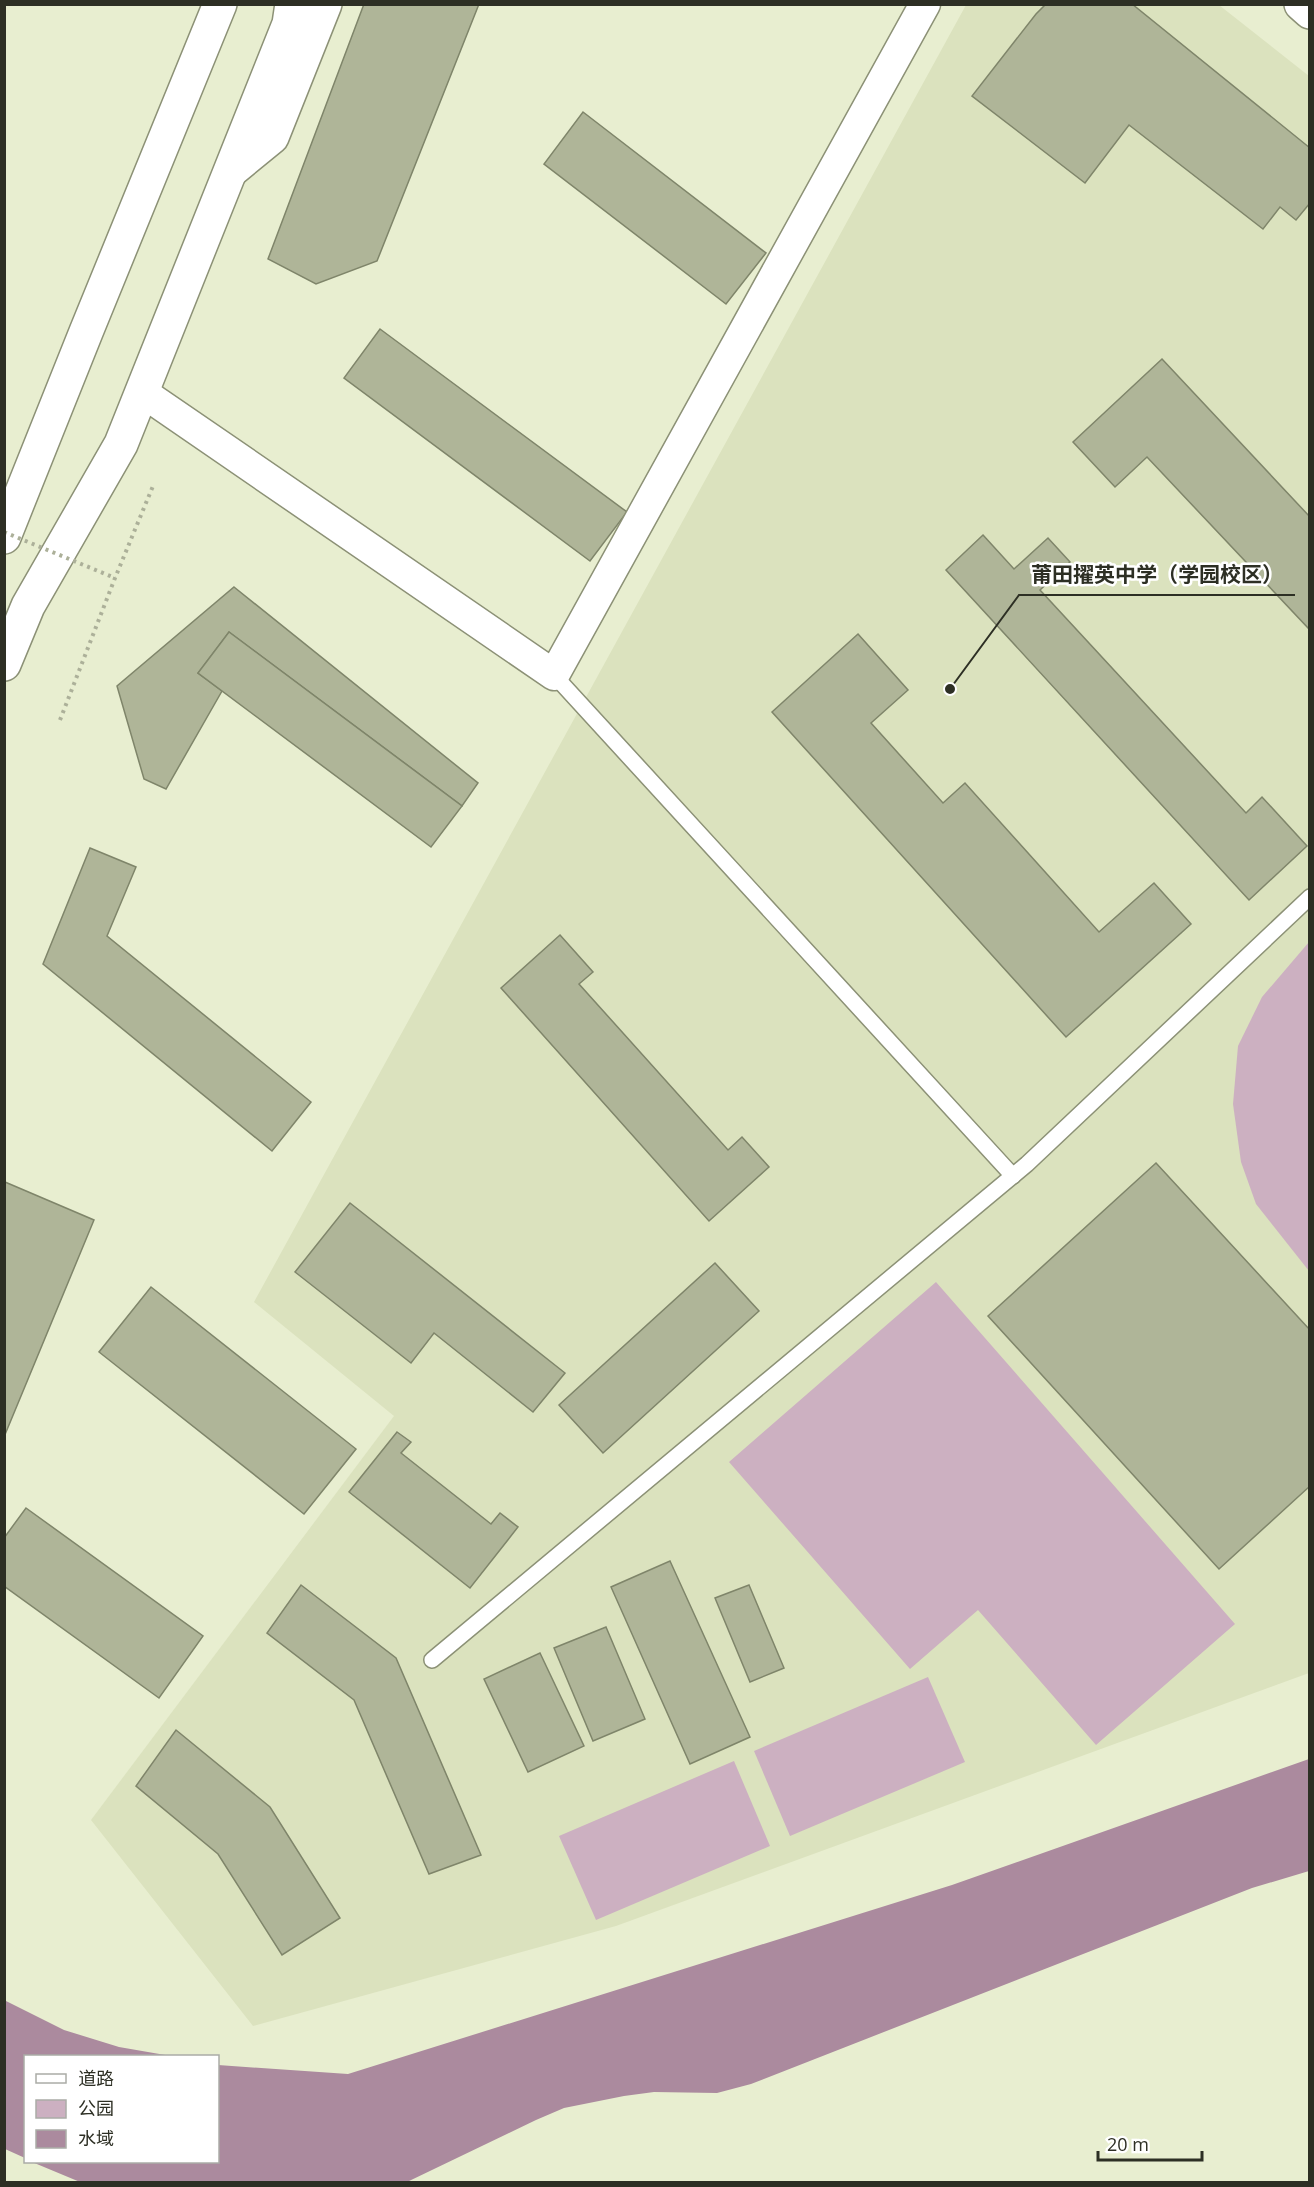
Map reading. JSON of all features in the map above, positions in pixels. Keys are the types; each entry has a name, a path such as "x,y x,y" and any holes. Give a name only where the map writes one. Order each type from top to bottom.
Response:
{"main road":[{"path":"4,537 220,4"},
{"path":"4,664 28,606 121,444 290,24 292,4"},
{"path":"229,172 272,137 325,4"},
{"path":"1301,4 1310,12"}],"street":[{"path":"142,392 554,675 925,4"}],"lane":[{"path":"554,675 1012,1176"},
{"path":"432,1660 1012,1176 1310,897"}],"path":[{"path":"60,720 153,486"},
{"path":"4,532 115,578"}],"shaded area":[{"path":"966,5 1219,5 1309,76 1309,1673 616,1926 253,2026 91,1820 394,1416 254,1302"}],"green space":[{"path":"1309,942 1309,1271 1256,1204 1241,1162 1233,1104 1238,1046 1262,997"},
{"path":"936,1282 1235,1624 1096,1745 978,1610 910,1669 729,1462"},
{"path":"928,1677 965,1762 790,1836 754,1751"},
{"path":"734,1761 770,1846 596,1920 559,1836"}],"water":[{"path":"1309,1759 1309,1871 1252,1888 751,2084 717,2093 654,2092 564,2108 407,2182 80,2182 34,2163 219,2163 219,2065 348,2074 952,1885"},
{"path":"4,2000 64,2030 119,2047 165,2055 24,2055 24,2158 5,2149"}],"building":[{"path":"364,4 479,4 377,261 316,284 268,259"},
{"path":"1046,4 1132,4 1310,148 1310,203 1296,220 1280,207 1263,229 1129,125 1085,183 972,96"},
{"path":"583,112 766,253 726,304 544,164"},
{"path":"380,329 627,512 590,561 344,378"},
{"path":"1162,359 1310,517 1310,630 1147,457 1115,487 1073,442"},
{"path":"983,535 1014,569 1048,538 1070,562 1040,590 1246,813 1262,797 1307,846 1249,900 946,570"},
{"path":"234,587 478,783 462,806 229,632 198,673 222,691 166,789 144,779 117,686"},
{"path":"229,632 462,806 431,847 198,673"},
{"path":"858,634 908,690 871,723 943,803 965,783 1099,932 1154,883 1191,924 1066,1037 772,712"},
{"path":"90,848 136,867 107,936 311,1102 272,1151 43,964"},
{"path":"560,935 593,972 579,984 728,1150 742,1137 769,1167 709,1221 501,988"},
{"path":"1156,1163 1310,1330 1310,1486 1219,1569 988,1316"},
{"path":"5,1182 94,1220 4,1437 4,1185"},
{"path":"350,1203 565,1373 533,1412 434,1333 411,1363 295,1272"},
{"path":"715,1263 759,1311 603,1453 559,1405"},
{"path":"151,1287 356,1449 304,1514 99,1352"},
{"path":"397,1432 411,1442 401,1453 491,1524 500,1513 518,1527 470,1588 349,1492"},
{"path":"26,1508 203,1636 159,1698 4,1586 4,1538"},
{"path":"670,1561 750,1737 690,1764 611,1587"},
{"path":"301,1585 396,1658 481,1855 429,1874 354,1700 267,1633"},
{"path":"749,1585 784,1668 750,1682 715,1598"},
{"path":"606,1627 645,1719 593,1741 554,1648"},
{"path":"540,1653 584,1746 528,1772 484,1679"},
{"path":"176,1730 270,1807 340,1918 282,1955 218,1854 136,1786"}],"place":[{"name":"莆田擢英中学（学园校区）","path":"950,689"}]}
